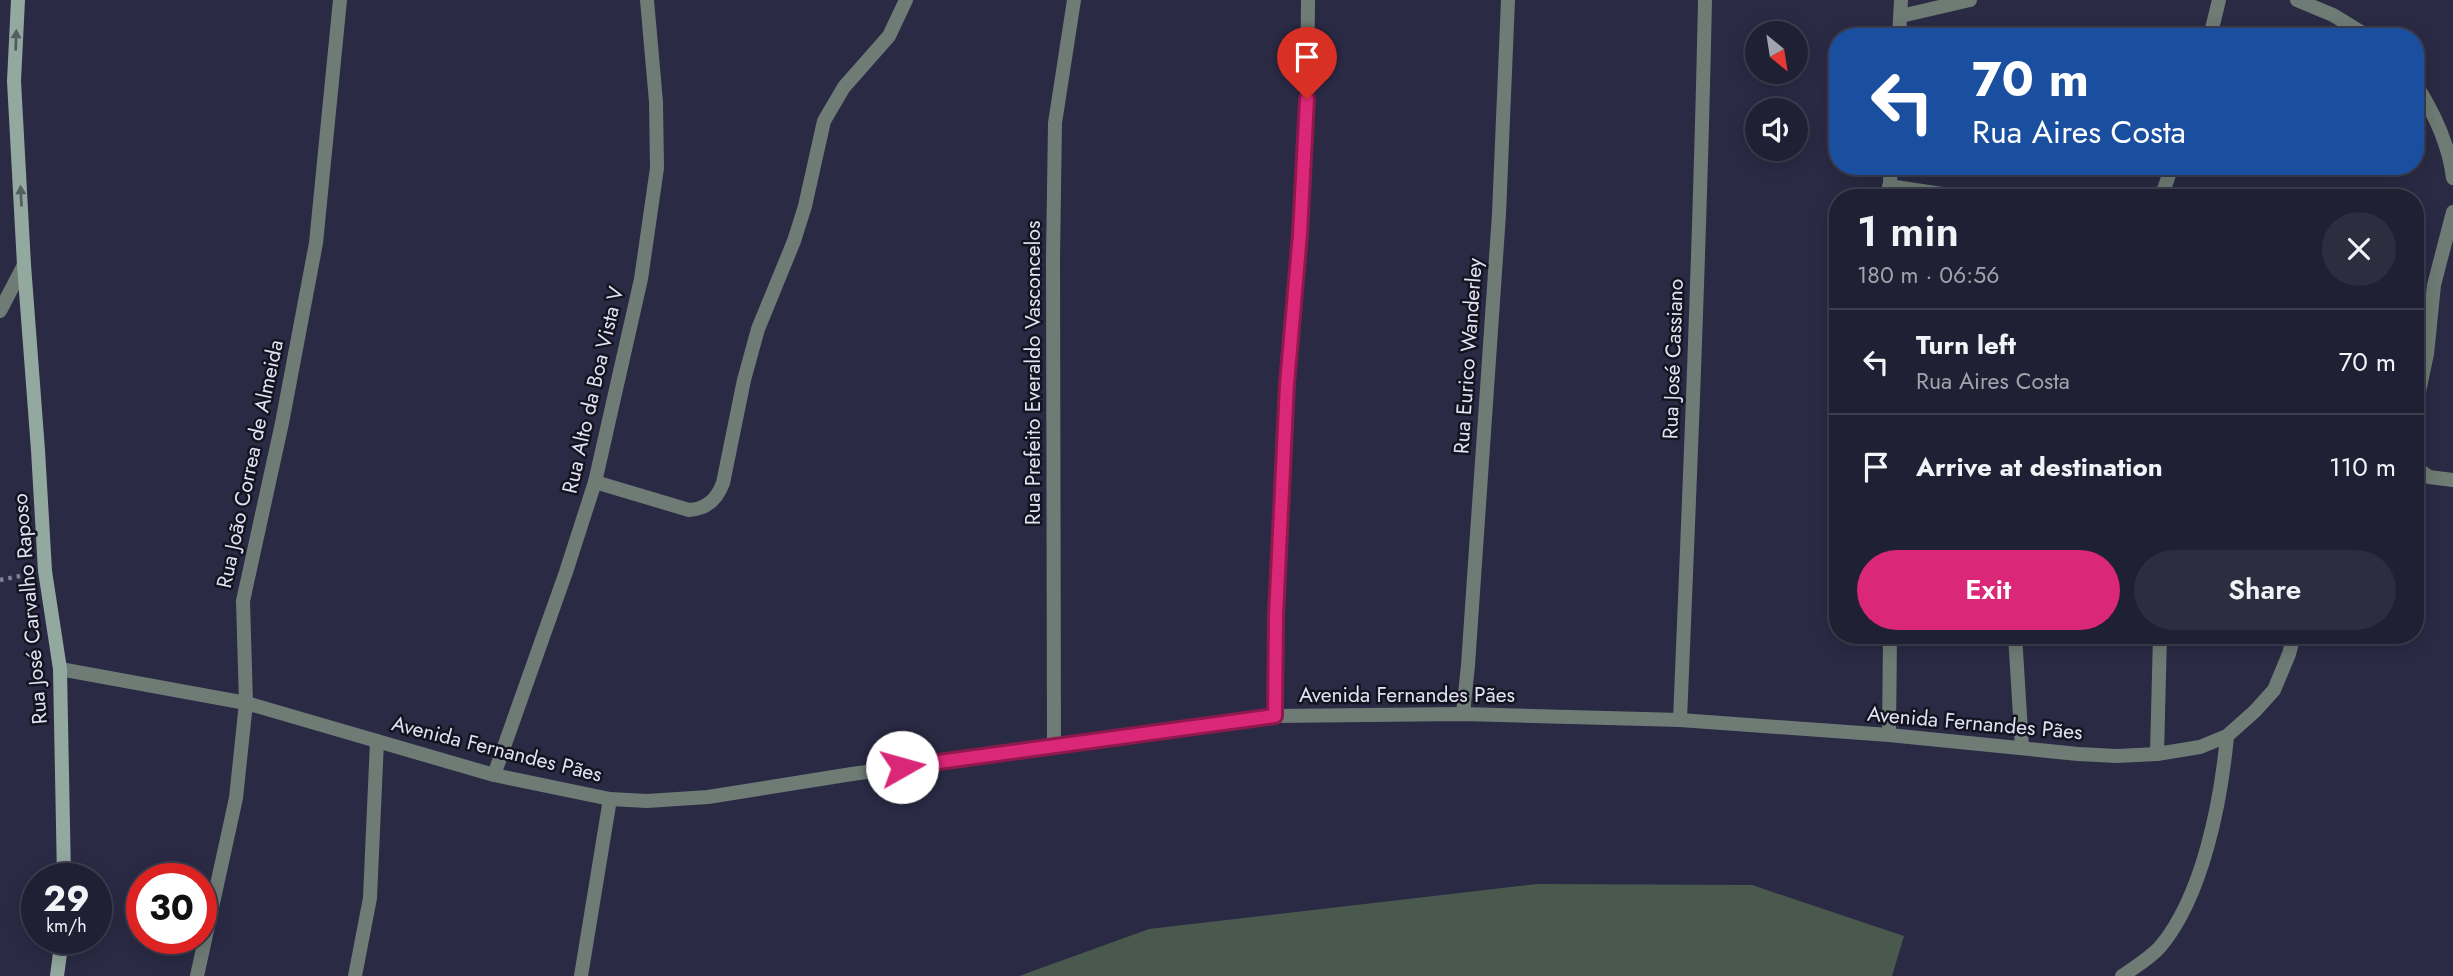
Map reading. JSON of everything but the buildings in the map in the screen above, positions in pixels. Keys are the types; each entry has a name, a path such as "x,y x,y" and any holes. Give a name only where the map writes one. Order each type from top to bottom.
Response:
{"street":[{"name":"Rua José Carvalho Raposo","path":"18,0 7,80 38,450 44,571 60,668 64,863"},
{"name":"Rua João Correa de Almeida","path":"197,976 236,798 246,703 243,601 282,423 316,243 340,0"},
{"name":"Rua Alto da Boa Vista V","path":"494,775 595,482 641,279 657,167 656,103 647,0"},
{"path":"595,482 689,510 702,508 716,498 723,483 744,380 758,329 806,206 824,121 844,87 890,36 906,0"},
{"name":"Rua Prefeito Everaldo Vasconcelos","path":"1054,747 1055,123 1074,0"},
{"path":"1275,716 1276,616 1287,384 1300,234 1307,99 1308,0"},
{"name":"Rua Eurico Wanderley","path":"1463,714 1499,214 1508,0"},
{"name":"Rua José Cassiano","path":"1680,720 1700,223 1705,0"},
{"path":"1899,28 1901,0"},
{"path":"1900,16 1970,0"},
{"path":"2212,28 2219,0"},
{"path":"2297,0 2333,15 2355,28"},
{"path":"2424,98 2436,119 2452,166 2453,178"},
{"path":"2424,368 2434,285 2453,212"},
{"path":"0,311 24,265"},
{"path":"2424,473 2430,477 2453,480"},
{"path":"1889,735 1890,644"},
{"path":"2016,644 2022,748"},
{"path":"2157,754 2160,644"},
{"name":"Avenida Fernandes Pães","path":"60,668 246,703 494,775 610,799 647,801 708,797 852,774 1275,716 1463,714 1680,720 1889,735 2091,755 2157,754 2200,747 2227,736 2274,690 2292,644"},
{"path":"2122,976 2151,956 2172,932 2201,869 2223,783 2227,736"},
{"path":"355,976 370,898 377,741"},
{"path":"581,976 610,799"},
{"path":"57,976 60,954"}],"green space":[{"path":"1537,884 1752,885 1904,936 1892,976 1019,976 1149,929"}],"route":[{"path":"902,767 1275,716 1276,616 1287,384 1300,234 1307,99"}]}
